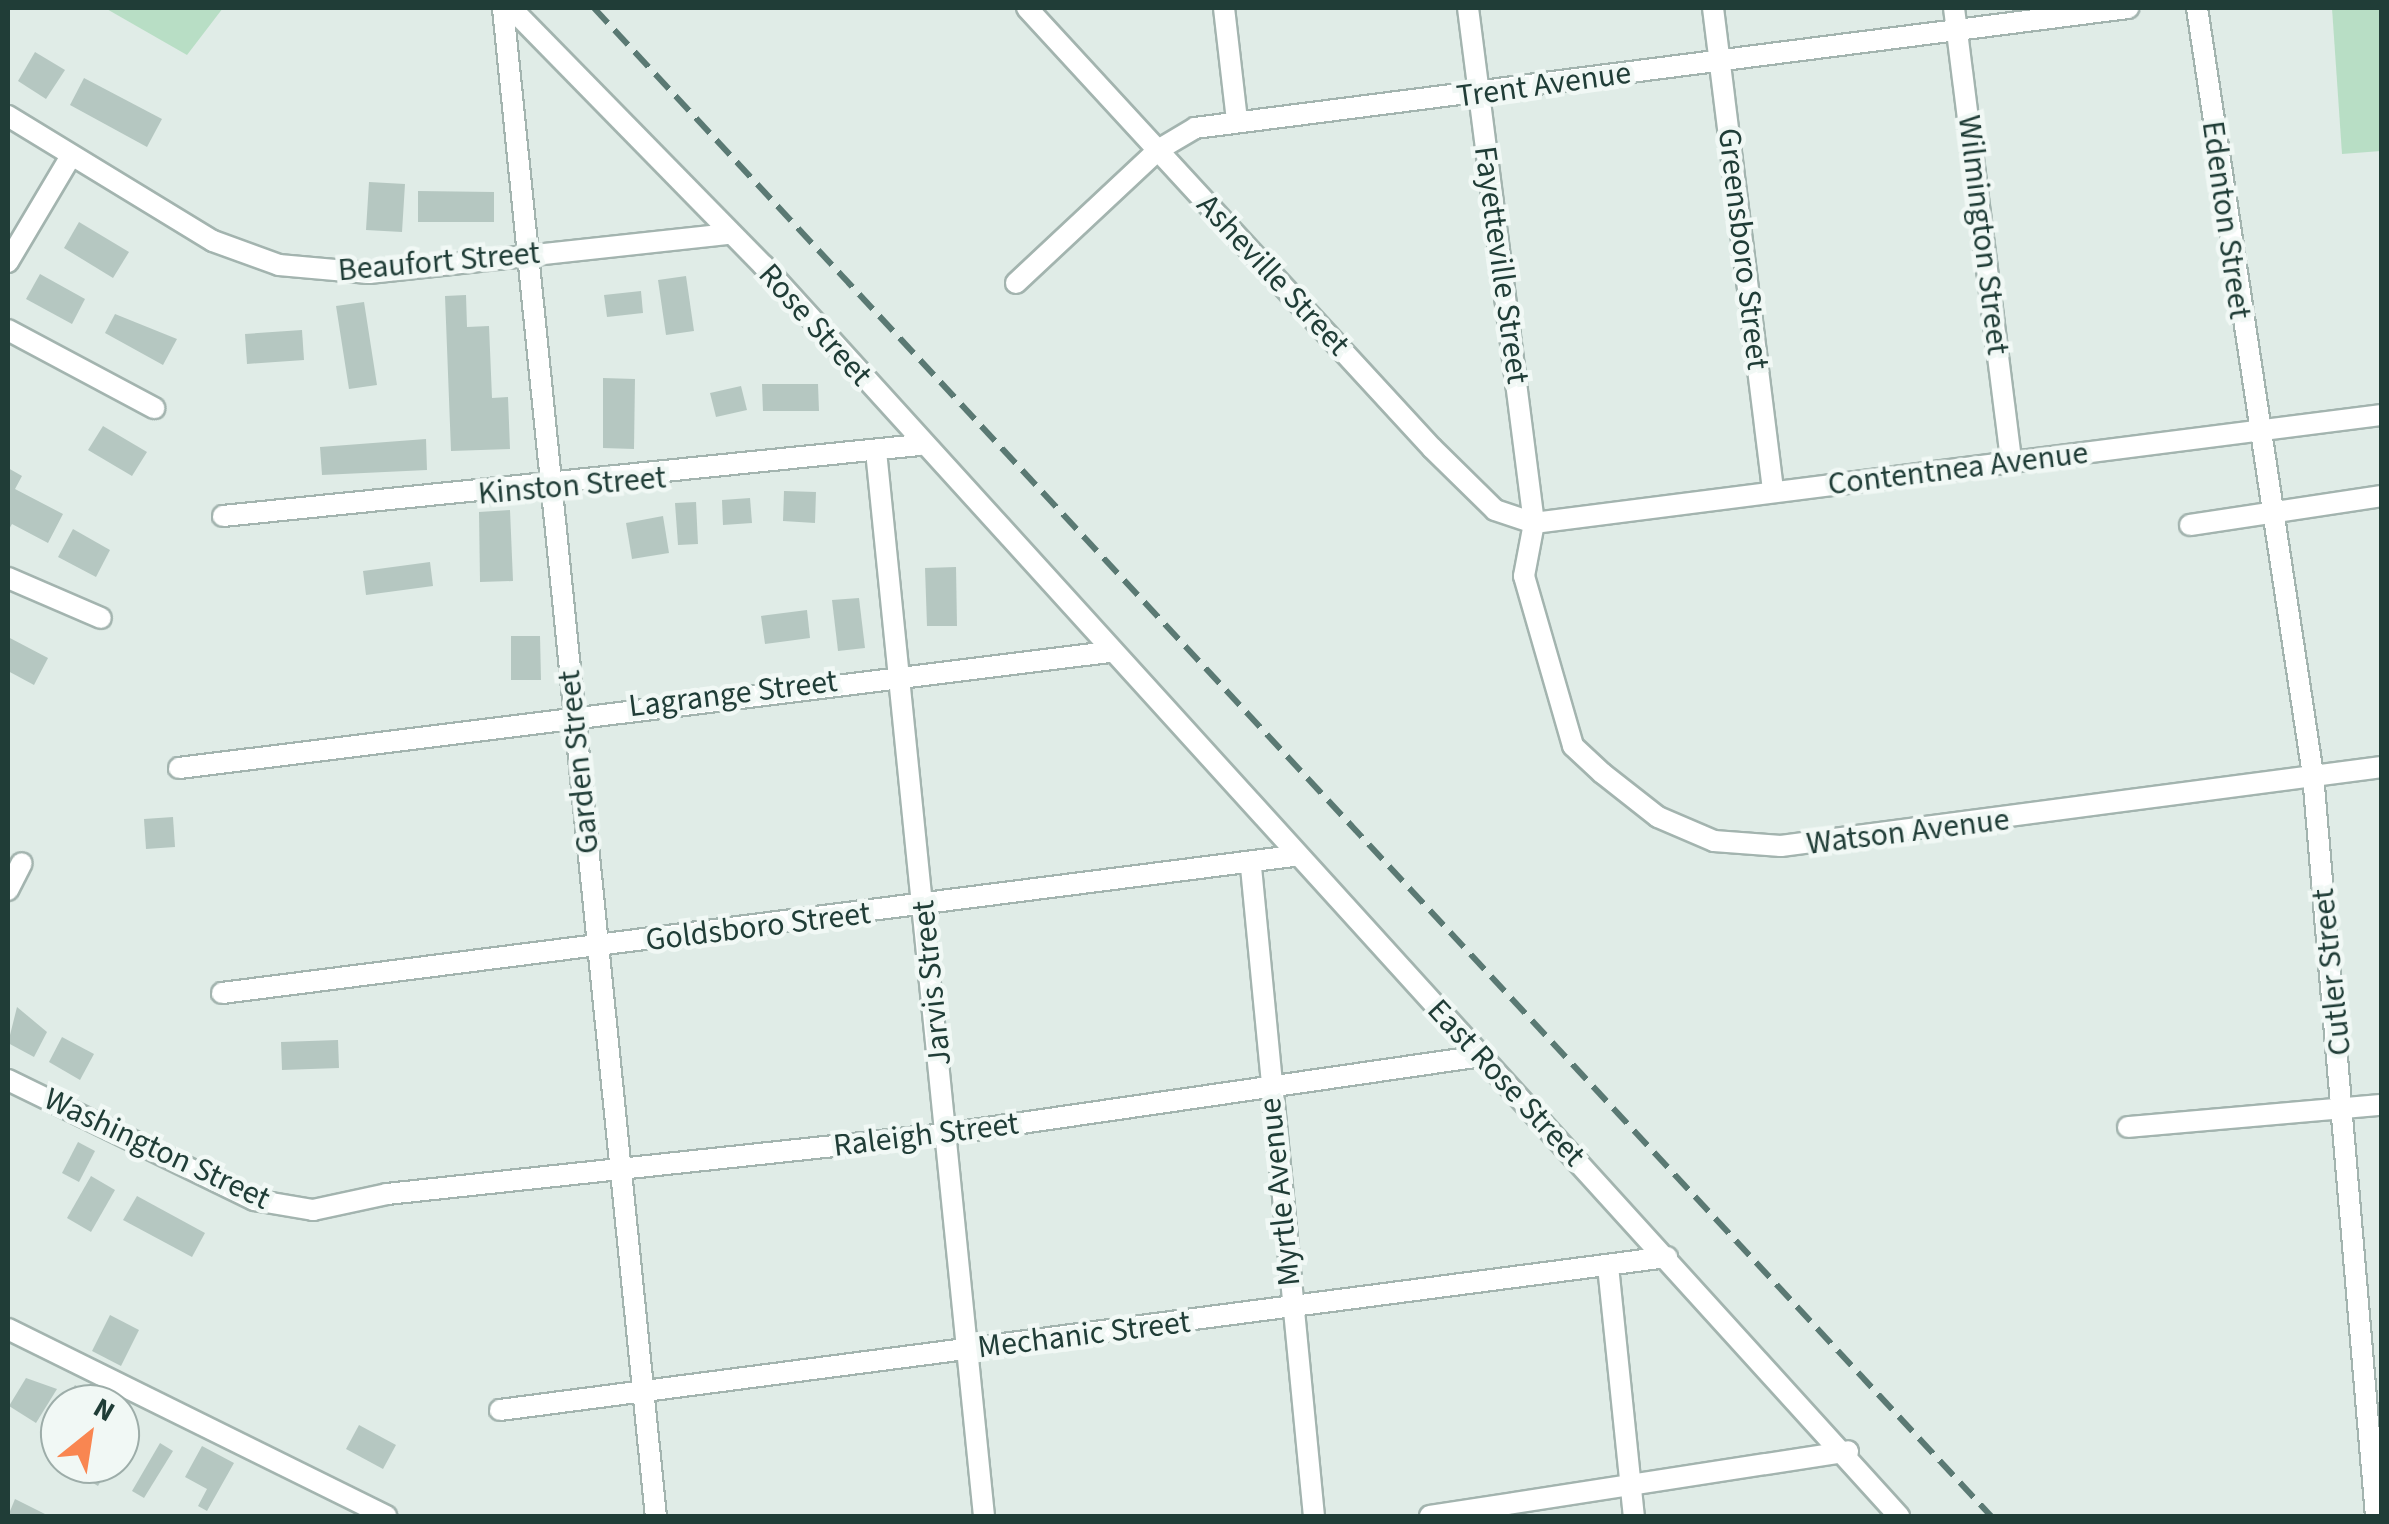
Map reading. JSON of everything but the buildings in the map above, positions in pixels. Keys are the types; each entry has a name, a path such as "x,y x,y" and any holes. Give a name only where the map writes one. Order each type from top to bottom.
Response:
{"street":[{"name":"Garden Street","path":"502,8 656,1516"},
{"name":"Rose Street","path":"511,8 729,234 1110,652"},
{"name":"Asheville Street","path":"1027,8 1432,448 1494,510 1534,522"},
{"path":"1224,8 1237,120"},
{"name":"Fayetteville Street","path":"1468,8 1534,522"},
{"name":"Greensboro Street","path":"1713,8 1773,491"},
{"name":"Wilmington Street","path":"1954,8 2012,462"},
{"name":"Trent Avenue","path":"1016,283 1158,150 1195,128 2128,8"},
{"name":"Edenton Street","path":"2197,8 2258,432"},
{"name":"Beaufort Street","path":"8,116 212,241 279,265 370,272 729,234"},
{"path":"8,262 71,156"},
{"path":"8,330 154,408"},
{"name":"Contentnea Avenue","path":"1534,522 2382,414"},
{"name":"Cutler Street","path":"2258,432 2313,776 2346,1109 2378,1492 2376,1516"},
{"name":"Kinston Street","path":"223,516 554,488 919,446"},
{"name":"Jarvis Street","path":"876,450 984,1516"},
{"path":"2190,525 2382,496"},
{"name":"Watson Avenue","path":"1534,522 1524,576 1572,746 1658,817 1714,841 1842,844 2382,767"},
{"path":"8,578 101,618"},
{"name":"Lagrange Street","path":"179,768 900,675 1110,652"},
{"name":"East Rose Street","path":"1110,652 1293,856 1848,1451 1898,1516"},
{"name":"Goldsboro Street","path":"222,993 1251,867 1293,856"},
{"path":"8,890 22,862"},
{"name":"Myrtle Avenue","path":"1251,867 1314,1516"},
{"name":"Raleigh Street","path":"368,1198 623,1174 946,1134 1270,1090 1482,1056"},
{"name":"Washington Street","path":"8,1080 254,1200 313,1210 368,1198"},
{"path":"2128,1127 2382,1106"},
{"name":"Mechanic Street","path":"500,1410 1292,1310 1666,1257"},
{"path":"1608,1266 1634,1516"},
{"path":"8,1329 386,1516"},
{"path":"1430,1516 1848,1451"}],"green space":[{"path":"105,8 223,8 187,55"},
{"path":"2332,8 2381,8 2381,151 2342,154"}],"railway":[{"path":"594,8 1991,1516"}]}
